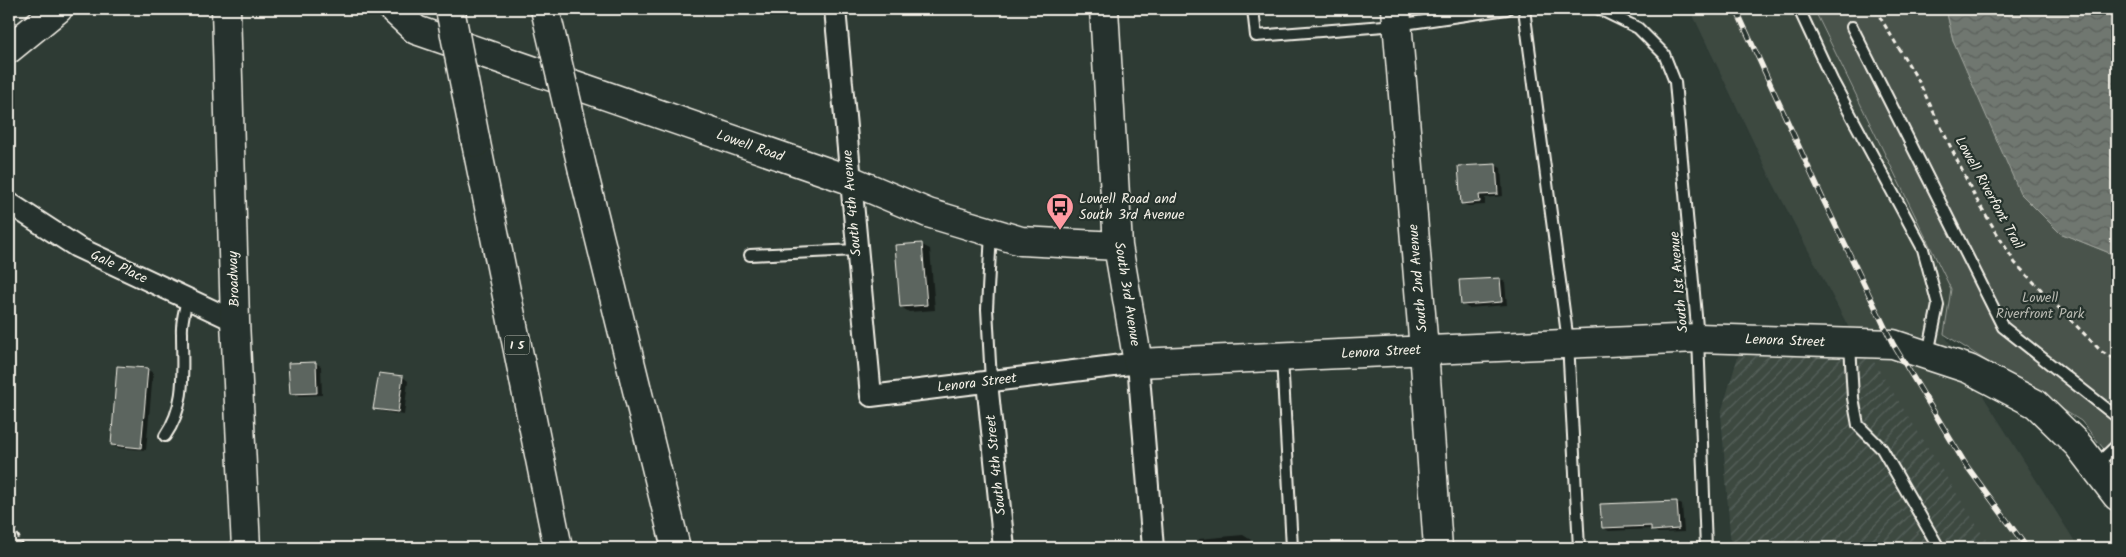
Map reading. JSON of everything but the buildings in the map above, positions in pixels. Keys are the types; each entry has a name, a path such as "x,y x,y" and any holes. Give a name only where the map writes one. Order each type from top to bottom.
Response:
{"main road":[{"path":"9,49 58,9"},
{"name":"Broadway","path":"226,9 235,321 246,548"},
{"name":"Lowell Road","path":"393,9 416,30 850,180 928,213 1021,241 1118,246"},
{"name":"I 5","path":"450,9 558,548"},
{"path":"546,9 583,172 676,548"},
{"name":"South 3rd Avenue","path":"1104,9 1118,246 1138,363"},
{"name":"South 2nd Avenue","path":"1396,17 1424,350 1438,548"},
{"name":"Lenora Street","path":"1138,363 1568,342 1698,338 1893,344 1969,369 2036,404 2078,445 2117,496"}],"street":[{"name":"South 4th Avenue","path":"834,9 870,396"},
{"name":"Gale Place","path":"9,203 77,247 235,321"},
{"name":"Lenora Street","path":"870,396 1138,363"},
{"name":"South 3rd Avenue","path":"1138,363 1154,548"},
{"name":"South 4th Street","path":"989,381 1004,548"}],"lane":[{"path":"1253,9 1256,36 1396,17 1507,9"},
{"path":"1524,9 1568,342 1579,548"},
{"name":"South 1st Avenue","path":"1599,9 1638,28 1664,54 1675,82 1698,338 1706,548"},
{"path":"1799,9 1832,80 1923,249 1938,305 1927,355"},
{"path":"1852,27 2003,327 2117,417"},
{"path":"989,381 987,309 991,232"},
{"path":"750,255 856,250"},
{"path":"165,436 174,422 182,391 181,331 187,299"},
{"path":"1850,343 1853,398 1858,424 1882,449 1939,548"},
{"path":"1282,356 1292,548"},
{"path":"2094,466 2117,445"}],"path":[{"name":"Lowell Riverfont Trail","path":"1875,9 1918,80 1975,197 2015,263 2102,352 2117,360"},
{"path":"9,518 24,548"}],"shaded area":[{"path":"1690,9 1814,9 1951,289 1944,334 2079,548 1986,548 1885,397 1773,183"},
{"path":"1739,353 1869,354 1991,548 1731,548 1721,413"}],"green space":[{"name":"Lowell Riverfront Park","path":"1814,9 1946,9 1953,40 2060,233 2117,256 2117,465 2081,421 1944,334 1951,289"}],"water":[{"path":"1946,9 2117,9 2117,256 2060,233 2020,193 1953,40"}],"railway":[{"path":"1736,9 1822,197 1893,344 1966,465 2027,548"}],"place":[{"name":"Lowell Road and South 3rd Avenue","path":"1060,231"}]}
